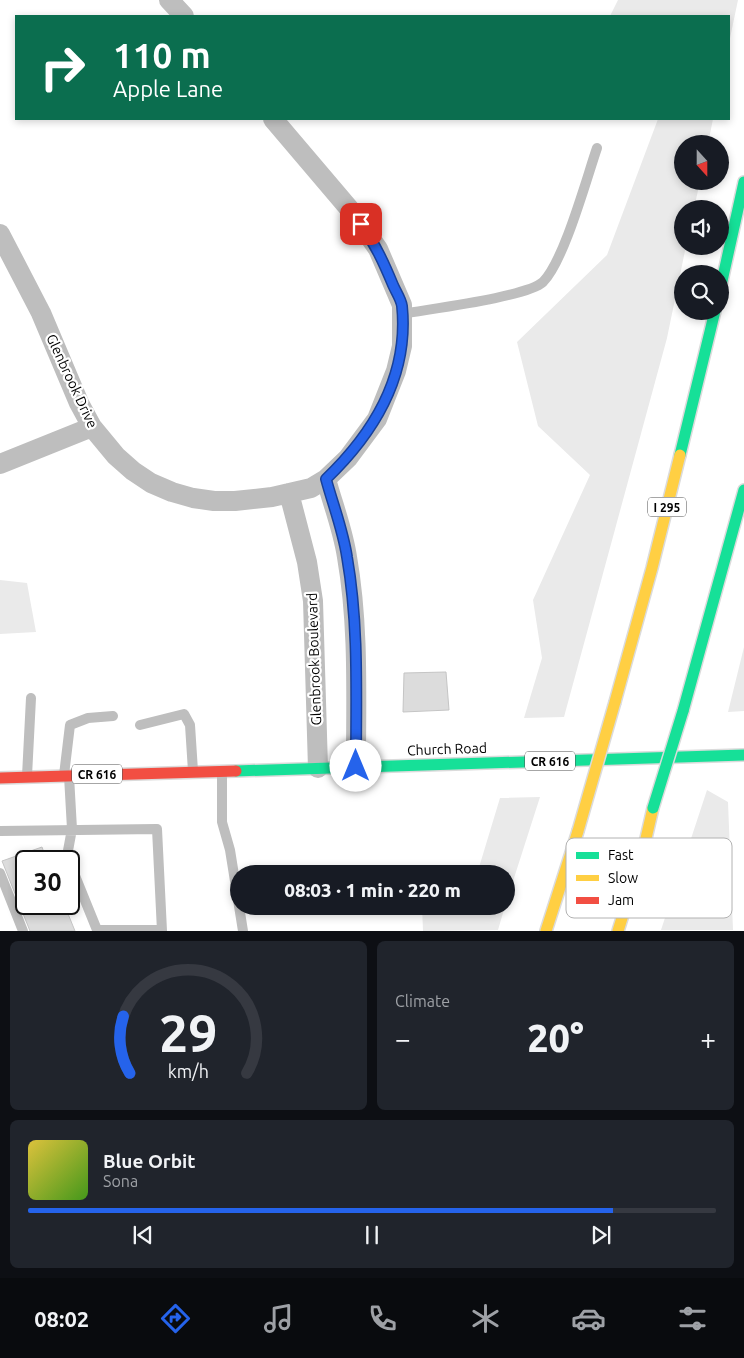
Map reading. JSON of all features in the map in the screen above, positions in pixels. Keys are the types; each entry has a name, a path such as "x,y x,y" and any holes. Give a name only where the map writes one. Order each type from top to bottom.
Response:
{"main road":[{"path":"726,265 744,182"},
{"name":"I 295","path":"576,838 654,559 713,320"},
{"path":"646,838 744,490"},
{"name":"Church Road","path":"0,778 744,755"},
{"name":"I 295","path":"546,930 566,868"},
{"path":"618,930 622,918"}],"street":[{"path":"170,0 183,15"},
{"name":"Glenbrook Drive","path":"0,234 34,298 92,427 116,456 132,471 151,483 193,498 235,501 311,488 326,479 348,458 377,419 398,363 402,346 402,305 378,249 352,212 274,120"},
{"path":"0,464 92,427"},
{"path":"326,479 347,554 352,585 356,660 356,766"},
{"name":"Glenbrook Boulevard","path":"289,493 305,554 314,601 318,768"}],"lane":[{"path":"402,314 518,294 542,283 559,256 597,148"},
{"path":"27,777 31,698"},
{"path":"140,725 184,714 190,725 193,772"},
{"path":"0,831 72,829 157,829 162,930 97,930 67,856 72,829 66,776 70,726 88,718 113,716"},
{"path":"222,771 222,822 230,850 233,878 243,930"},
{"path":"0,873 23,930"}],"shaded area":[{"path":"618,0 738,0 730,38 730,15 610,15"},
{"path":"658,120 713,120 710,135 674,135 674,190 698,190 696,200 674,200 674,255 684,255 682,265 674,265 674,304 667,338 564,717 524,718 542,658 533,600 590,475 538,426 517,342 607,255"},
{"path":"0,580 27,583 36,632 0,634"},
{"path":"744,647 744,711 728,712"},
{"path":"707,790 728,802 729,838 691,838"},
{"path":"540,797 515,875 515,865 480,865 500,798"},
{"path":"732,904 733,930 661,930 665,918 732,918"},
{"path":"422,915 502,915 498,930 423,931"}],"building":[{"path":"446,672 449,710 403,712 404,673"},
{"path":"15,856 15,894 2,861"},
{"path":"24,915 68,915 75,931 30,931"}],"traffic: fast":[{"path":"726,265 744,182"},
{"path":"680,455 713,320"},
{"path":"683,711 744,490"},
{"path":"653,808 683,711"},
{"path":"236,771 744,755"}],"traffic: slow":[{"path":"615,702 652,568 680,455"},
{"path":"578,831 615,702"},
{"path":"646,838 653,808"},
{"path":"576,838 578,831"},
{"path":"546,931 566,868"},
{"path":"618,931 622,918"}],"traffic: jam":[{"path":"0,778 236,771"}],"route":[{"path":"356,766 356,660 352,585 347,554 326,479 348,458 377,419 396,371 402,346 402,305 378,249 361,224"}]}
